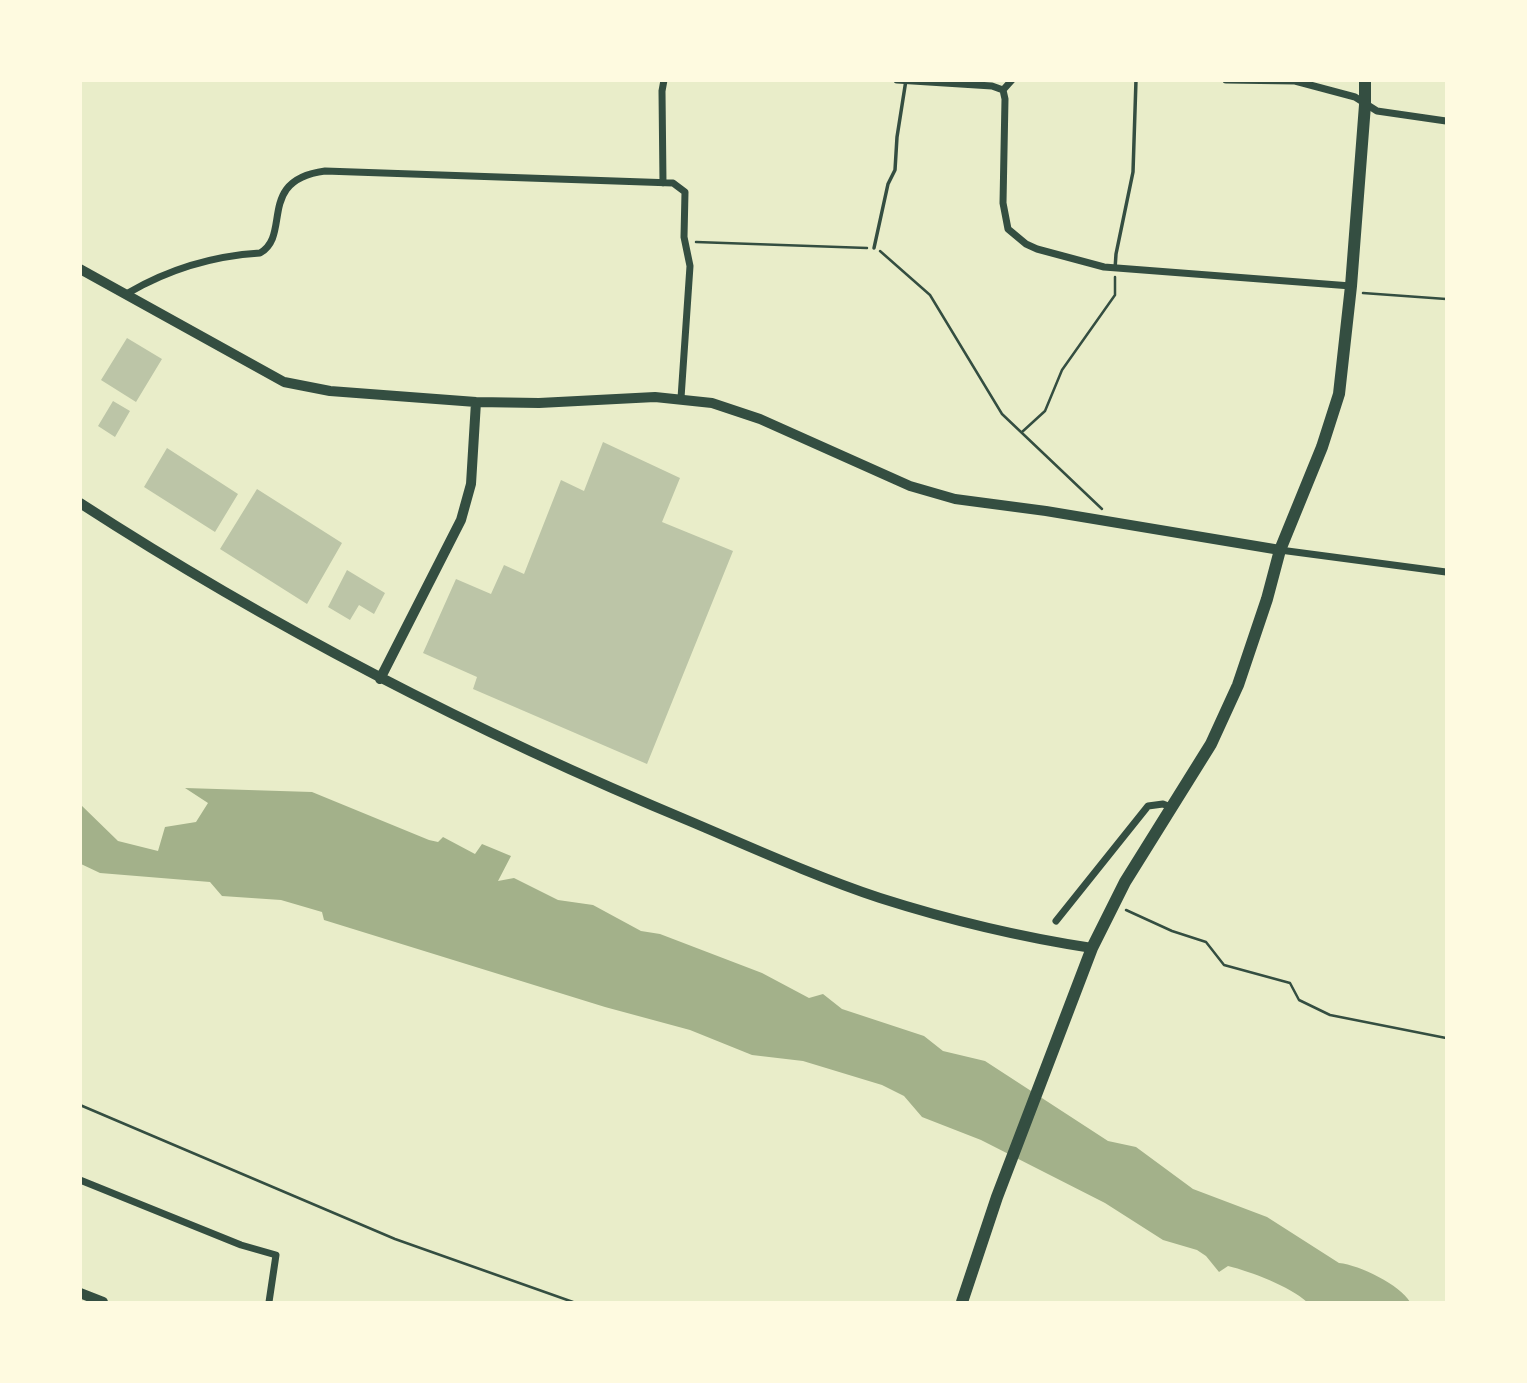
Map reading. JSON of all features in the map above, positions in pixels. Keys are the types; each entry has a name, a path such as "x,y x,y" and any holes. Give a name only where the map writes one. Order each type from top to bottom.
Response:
{"highway":[{"path":"962,1303 997,1197 1092,948 1114,904 1211,744 1238,685 1268,599 1280,550 1322,447 1339,394 1351,289 1365,80"}],"street":[{"path":"663,183 664,80"},
{"path":"897,80 992,86 1003,90"},
{"path":"1003,90 1012,80"},
{"path":"1226,80 1295,81 1355,97 1377,111 1447,121"},
{"path":"1003,90 1003,203 1009,229 1026,244 1115,269 1351,289"},
{"path":"128,293 161,275 206,260 266,250 283,196 295,179 311,173 325,171 673,183 685,192 684,237 690,266 681,398"},
{"path":"80,269 128,293 284,382 330,391 476,402 539,403 635,397 681,398 712,403 740,411 930,493 978,504 1046,511 1280,550 1447,572"},
{"path":"380,679 461,520 471,484 476,402"},
{"path":"80,503 254,610 380,679 595,782 853,888 976,926 1092,948"},
{"path":"1056,921 1148,806 1163,804 1173,808"},
{"path":"80,1180 241,1245 275,1255 269,1303"},
{"path":"80,1293 103,1303"}],"lane":[{"path":"1115,269 1133,172 1136,80"},
{"path":"874,248 888,184 895,170 906,81"}],"path":[{"path":"684,237 699,243 874,248 880,251 930,295 996,407 1106,513 1107,521"},
{"path":"1022,432 1045,411 1062,370 1115,295 1115,269"},
{"path":"1351,289 1447,299"},
{"path":"1114,904 1172,931 1206,943 1224,965 1290,983 1299,1000 1330,1014 1447,1038"},
{"path":"80,1105 395,1239 573,1303"}],"shaded area":[{"path":"185,788 312,792 429,840 438,842 443,837 475,854 482,844 511,856 498,881 514,878 558,900 593,905 641,931 660,934 762,973 809,998 823,994 842,1009 924,1036 943,1051 985,1061 1108,1141 1136,1147 1193,1189 1267,1217 1339,1263 1379,1277 1398,1289 1410,1302 1307,1302 1280,1285 1248,1272 1228,1266 1219,1272 1206,1256 1197,1250 1163,1240 1105,1203 981,1140 922,1117 904,1096 882,1085 803,1061 752,1055 690,1030 605,1007 324,920 322,912 281,900 222,896 210,882 100,873 81,864 80,804 118,841 158,851 165,827 196,822 208,803"}],"building":[{"path":"127,338 162,359 136,402 101,380"},
{"path":"113,401 130,411 115,437 98,426"},
{"path":"603,442 680,478 662,522 733,551 647,764 473,689 477,677 423,653 456,579 491,594 504,565 524,574 561,480 584,491"},
{"path":"167,448 238,494 215,532 144,487"},
{"path":"257,489 342,543 307,604 220,549"},
{"path":"347,570 385,593 374,614 359,605 350,620 328,607"}]}
